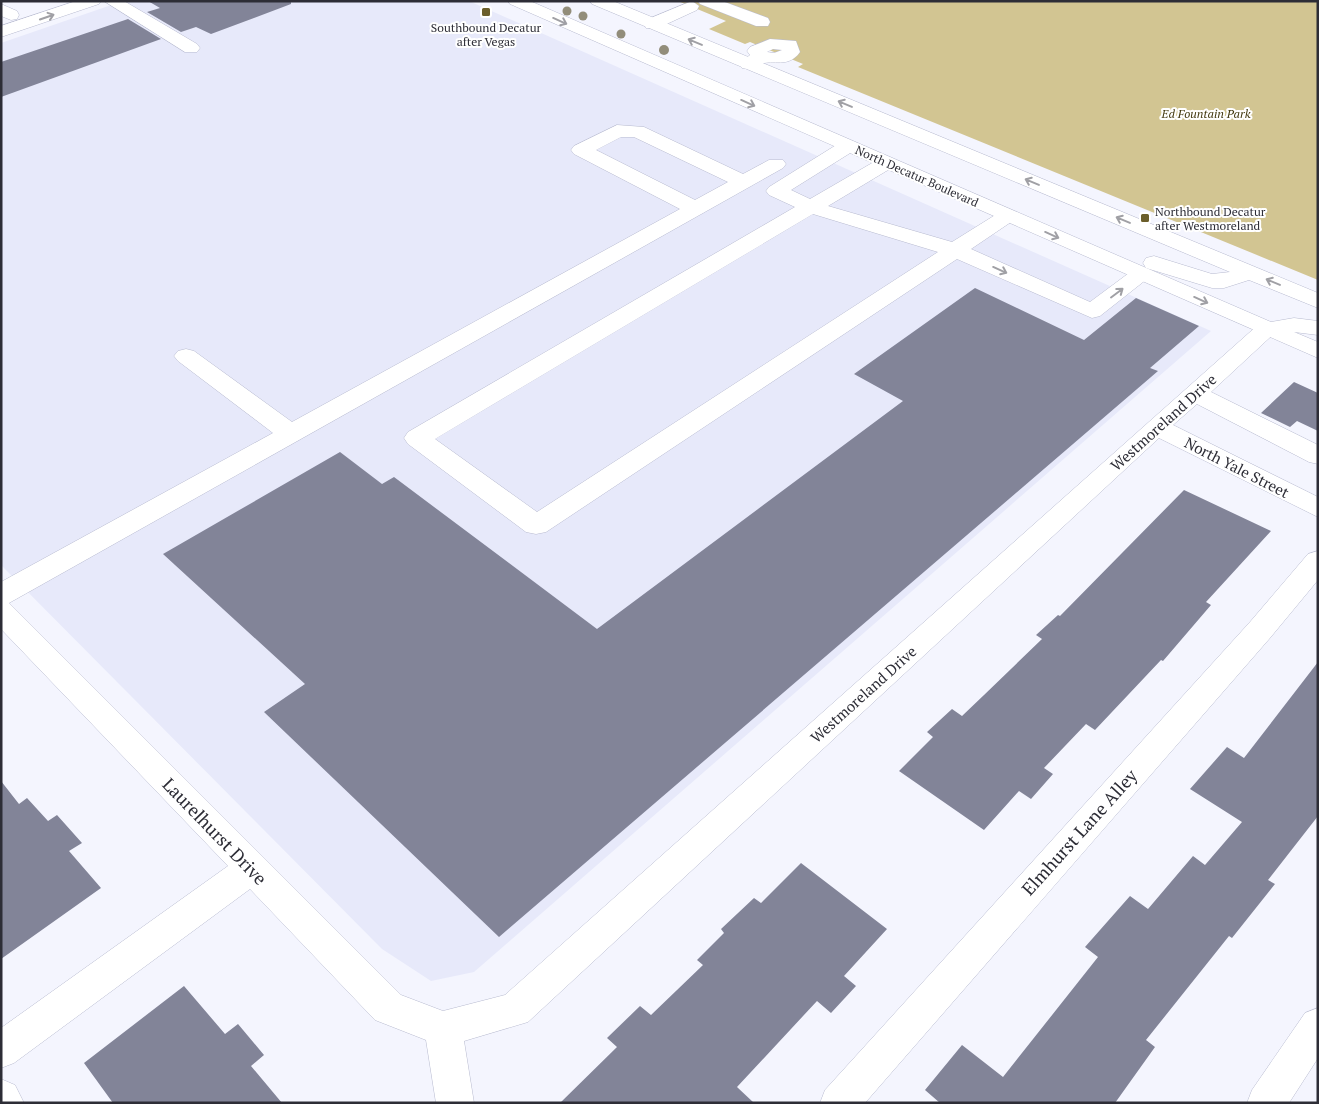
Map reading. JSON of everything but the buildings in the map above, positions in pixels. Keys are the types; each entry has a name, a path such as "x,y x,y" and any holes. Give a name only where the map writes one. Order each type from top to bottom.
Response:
{"main road":[{"path":"1,32 10,17 53,1"},
{"path":"10,17 93,1"},
{"path":"112,1 191,48"},
{"name":"North Decatur Boulevard","path":"516,1 907,151 1248,272 1318,301"},
{"name":"North Decatur Boulevard","path":"598,1 652,24 754,60 869,135 907,151 1007,216 1318,351"},
{"path":"652,24 698,4 762,22"},
{"path":"696,209 581,150 617,131 636,131 744,182"},
{"path":"869,135 776,191 811,207 955,250 1092,311 1142,274"},
{"path":"907,151 417,438 536,525 1007,216"},
{"path":"1,595 776,164"},
{"path":"1079,248 1164,265 1201,279 1220,282 1236,280 1248,272"},
{"path":"1267,330 1285,325 1302,325 1318,328"},
{"name":"Westmoreland Drive","path":"443,1029 515,1010 1156,427 1267,330"},
{"path":"186,356 291,434"},
{"path":"1194,393 1318,456"},
{"name":"North Yale Street","path":"1156,427 1318,508"},
{"name":"Elmhurst Lane Alley","path":"839,1103 1260,630 1318,561"},
{"name":"Laurelhurst Drive","path":"1,611 388,1008 443,1029"},
{"path":"1,1050 252,868"},
{"path":"1266,1103 1318,1025"},
{"path":"443,1029 455,1103"},
{"path":"1,1098 5,1103"}],"shaded area":[{"path":"123,1 469,1 1211,331 474,972 431,981 382,949 1,565 1,43"}],"green space":[{"name":"Ed Fountain Park","path":"678,1 1318,1 1318,280 798,67 803,64 750,42 745,44 709,29 726,21"}],"place":[{"name":"Southbound Decatur after Vegas","path":"486,12"},
{"name":"Northbound Decatur after Westmoreland","path":"1145,218"}]}
